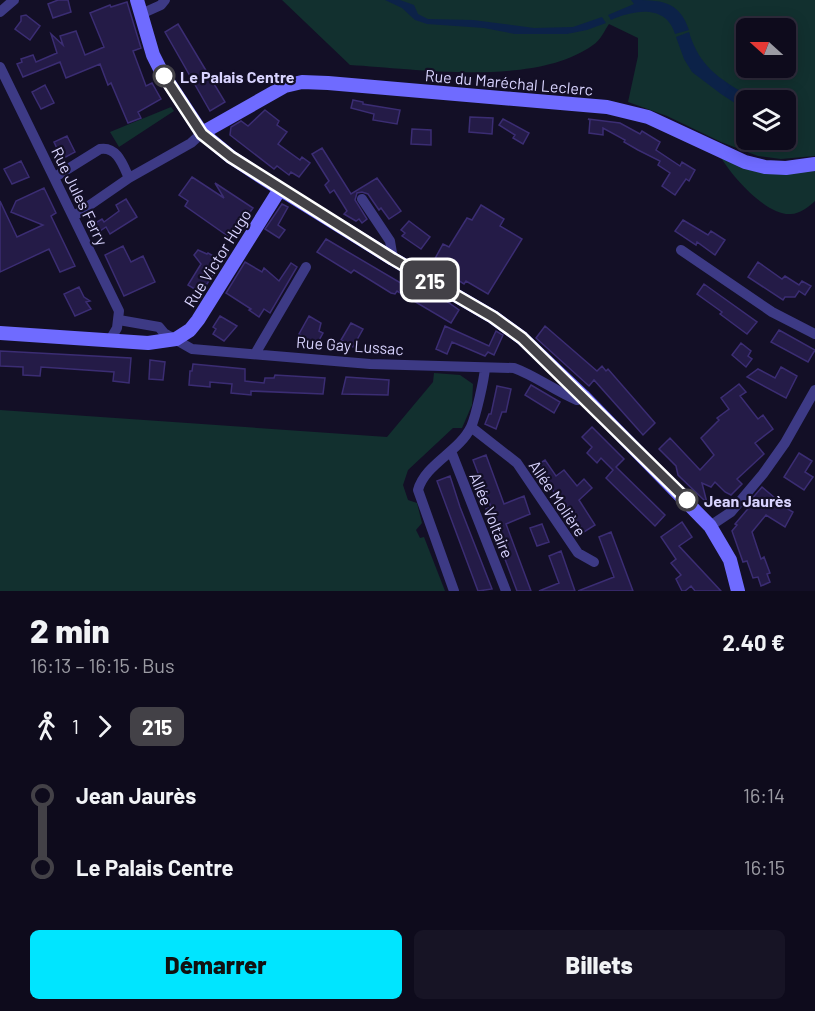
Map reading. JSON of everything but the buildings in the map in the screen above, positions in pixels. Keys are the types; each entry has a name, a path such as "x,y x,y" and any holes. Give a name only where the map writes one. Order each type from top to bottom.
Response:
{"main road":[{"path":"139,7 153,55 202,134 231,157 280,189 493,317 522,338 583,396 710,526 729,560 738,591"},
{"name":"Rue du Maréchal Leclerc","path":"202,134 285,86 302,82 328,82 607,107 648,117 745,162 765,167 786,168 815,164"},
{"name":"Rue Victor Hugo","path":"176,339 190,330 198,320 280,189"},
{"name":"Rue Gay Lussac","path":"0,333 148,343 176,339"}],"street":[{"path":"0,12 14,0"},
{"path":"139,7 161,5 165,0"},
{"name":"Rue Jules Ferry","path":"0,67 74,216 119,312 119,320"},
{"path":"74,216 129,178 192,143 202,134"},
{"path":"55,177 100,149 106,148 113,151 129,178"},
{"path":"362,199 390,241 393,259"},
{"path":"681,250 772,312 815,334"},
{"path":"255,354 306,267"},
{"path":"110,340 119,320 159,327 164,333 176,339"},
{"name":"Rue Gay Lussac","path":"176,339 192,349 370,364 513,368 531,374 558,392 577,399 583,396"},
{"path":"454,591 418,490 421,480 451,451 471,427 485,368"},
{"path":"710,526 731,512 763,474 785,443 815,390"},
{"name":"Allée Molière","path":"471,427 517,463 578,552 594,562"},
{"name":"Allée Voltaire","path":"451,451 506,591"}],"green space":[{"path":"282,0 815,0 815,156 781,159 758,156 742,150 796,150 796,90 736,90 736,148 667,116 628,102 638,56 638,38 609,24 596,43 569,58 509,71 442,72 350,65"},
{"path":"171,107 174,111 119,147 110,132"},
{"path":"720,156 815,169 815,201 804,210 794,214 781,213 760,202 750,193"},
{"path":"434,373 460,375 473,384 472,405 462,428 453,428 408,470 403,485 408,500 417,503 422,523 416,530 420,538 424,537 445,591 0,591 0,410 387,437 433,382"}],"water":[{"path":"385,0 400,0 414,5 418,14 428,19 473,20 534,28 573,27 602,17 606,23 567,34 515,34 484,28 427,24 415,20 402,8"},
{"path":"631,0 651,0 674,7 685,20 689,30 675,34 671,24 664,18 648,12 629,14 611,20 608,15 634,4"},
{"path":"689,32 700,56 707,65 724,81 739,90 736,90 736,104 692,72 684,59 676,37"}],"bus line":[{"name":"215","path":"164,76 202,134 231,157 393,259 493,317 522,338 687,500"}],"place":[{"name":"Le Palais Centre","path":"164,76"},
{"name":"Jean Jaurès","path":"687,500"}]}
